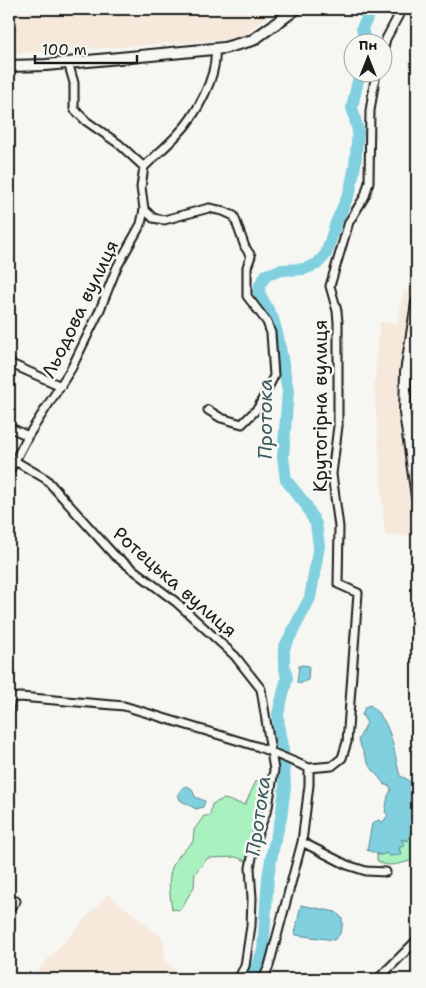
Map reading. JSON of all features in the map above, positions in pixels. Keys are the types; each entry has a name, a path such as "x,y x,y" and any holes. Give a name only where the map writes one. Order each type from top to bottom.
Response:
{"street":[{"path":"9,66 22,67 215,50 236,46 254,40 296,9"},
{"path":"391,32 402,9"},
{"path":"68,62 74,83 74,109 86,121 119,144 144,167 179,133 200,104 211,78 216,59 215,50"},
{"name":"Крутогірна вулиця","path":"309,768 332,766 342,758 347,742 358,593 338,584 339,527 332,474 338,426 338,322 330,286 349,222 365,196 369,182 370,112 374,82"},
{"name":"Льодова вулиця","path":"9,472 28,436 72,369 99,312 117,267 141,224 144,208 141,188 144,167"},
{"path":"144,208 152,218 164,220 209,208 223,211 234,216 251,256 247,267 248,296 267,322 271,333 274,376 258,408 242,424 221,418 208,410"},
{"path":"417,303 406,372 405,413 417,497"},
{"path":"9,363 61,386"},
{"path":"9,427 28,436"},
{"name":"Ротецька вулиця","path":"15,461 46,479 114,555 176,602 235,656 261,689 274,770 268,807 255,841 250,868 251,926 245,966 238,979"},
{"path":"9,709 10,698 124,706 259,747 271,754 309,768 309,786 302,842 269,966 263,979"},
{"path":"302,842 346,864 366,871 386,872"},
{"path":"9,910 16,901"},
{"path":"378,979 417,940"}],"shaded area":[{"path":"9,9 279,9 248,32 232,39 51,52 9,53"},
{"path":"404,290 414,292 398,373 399,424 416,536 385,535 374,387 380,322 397,323"},
{"path":"108,894 163,938 165,961 185,979 30,979"},
{"path":"272,969 283,974 281,979 267,979"}],"green space":[{"path":"266,778 265,790 251,836 246,861 236,857 208,858 195,873 194,887 180,910 172,909 171,871 178,857 193,842 194,830 204,816 210,816 212,804 224,799 245,805 256,781"},
{"path":"417,828 417,859 390,865 377,860 377,854 401,854 399,848 401,838"}],"water":[{"path":"299,666 309,666 308,680 299,684 297,682"},
{"path":"370,705 378,712 388,729 400,776 409,781 414,788 413,808 417,814 417,828 410,833 408,841 401,839 405,845 399,848 401,855 389,856 386,853 381,855 367,850 372,824 378,820 383,822 388,815 385,812 391,790 390,786 385,785 369,765 358,740 367,723 362,715 365,707"},
{"path":"187,786 192,789 195,797 205,801 203,807 196,809 180,800 178,794 182,788"},
{"path":"301,905 336,912 342,918 342,927 339,935 334,940 296,935"}],"waterway":[{"name":"Протока","path":"363,32 362,28 372,9"},
{"name":"Протока","path":"251,979 263,951 268,877 281,818 285,787 278,714 287,678 284,664 284,648 310,598 319,546 316,524 306,505 286,480 283,457 288,391 273,319 259,293 260,285 266,275 282,270 304,269 317,264 326,254 336,223 350,191 355,165 358,131 352,107 358,82"}]}
